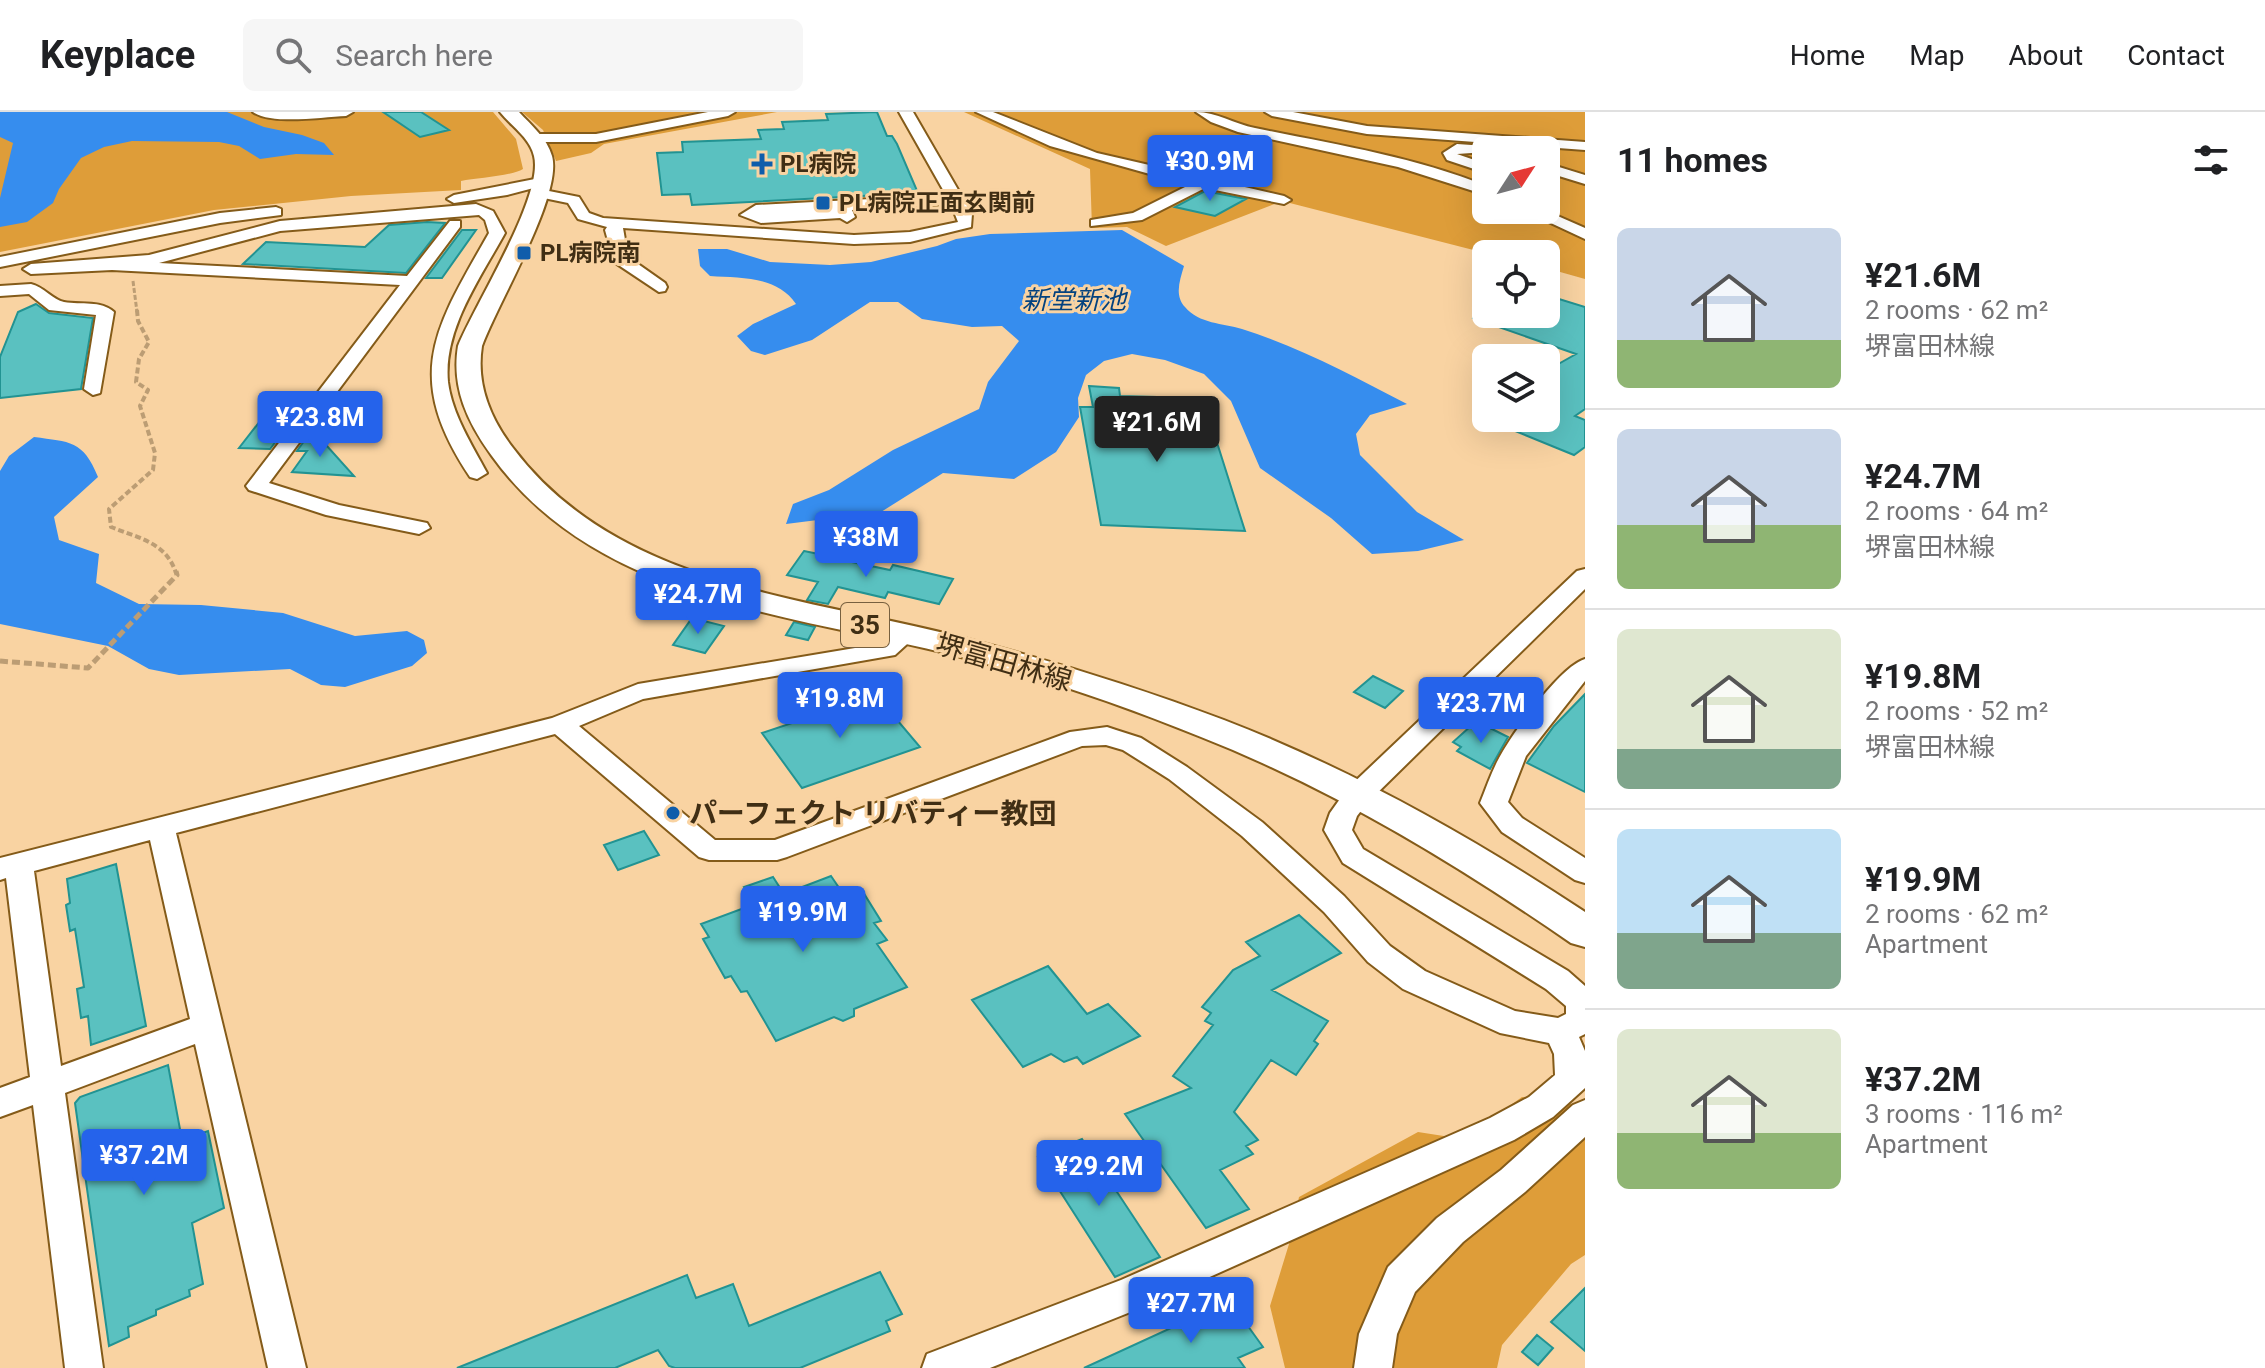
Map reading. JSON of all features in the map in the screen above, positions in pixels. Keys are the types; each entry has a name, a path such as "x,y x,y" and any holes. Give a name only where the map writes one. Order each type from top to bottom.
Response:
{"main road":[{"name":"堺富田林線","path":"530,152 469,350 470,378 477,409 511,465 539,495 619,552 696,584 905,635 955,644 1189,720 1276,755 1446,844 1585,932"}],"street":[{"path":"260,112 287,115 346,112"},
{"path":"645,126 681,112"},
{"path":"463,198 530,152 645,126 728,112"},
{"path":"530,152 574,200 583,216 618,224 742,230 817,239 879,240 966,224 956,199 906,112"},
{"path":"1203,112 1236,129 1313,142 1438,173 1472,186"},
{"path":"1272,112 1367,130 1585,146"},
{"path":"991,114 1055,145 1284,200"},
{"path":"530,152 579,148 596,138"},
{"path":"1472,149 1457,148 1450,153 1452,157 1472,164"},
{"path":"0,262 220,218 463,198 507,201 530,152"},
{"path":"1560,172 1585,180"},
{"path":"1096,223 1137,217 1204,183"},
{"path":"847,210 756,210 748,215 761,218 847,210 956,199"},
{"path":"1560,206 1585,221"},
{"path":"112,265 164,257 280,226 476,209 483,211 495,224 497,233 441,345 439,380 444,402 477,473"},
{"path":"817,239 846,233 851,225 847,210"},
{"path":"1560,223 1585,234"},
{"path":"419,528 334,510 256,486 455,224"},
{"path":"618,224 613,230 620,259 659,287"},
{"path":"0,274 37,268 112,265 411,281"},
{"path":"0,291 31,288 40,290 55,306 105,312 93,389"},
{"path":"560,724 709,850 777,850 1079,738 1107,736 1132,744 1178,773 1252,829 1334,904 1379,954 1414,980 1511,1024 1560,1031 1582,1021 1581,1001 1557,980 1353,856 1338,830 1344,813 1357,796 1580,587"},
{"path":"80,1366 48,1086 10,866 560,724 638,692 886,650 905,635"},
{"path":"1585,667 1564,688 1514,754 1494,803 1512,825 1585,872"},
{"path":"161,827 287,1368"},
{"path":"0,1103 207,1026"},
{"path":"941,1368 1130,1294 1502,1129 1541,1107 1572,1081 1570,1054 1560,1031"},
{"path":"1373,1368 1378,1334 1401,1280 1450,1230 1513,1181 1585,1115"}],"path":[{"path":"0,661 88,668 101,658 177,575 174,563 163,546 111,527 109,509 153,470 155,453 140,406 148,390 136,382 139,359 149,342 138,321 133,277 112,265"}],"shaded area":[{"path":"0,112 493,112 516,139 523,169 461,181 461,190 351,196 214,210 0,252"},
{"path":"522,112 777,112 604,144 591,153 556,161 543,130"},
{"path":"964,112 1585,112 1585,279 1560,272 1560,240 1472,240 1472,250 1282,201 1166,246 1127,227 1092,228 1090,169"},
{"path":"1522,1097 1585,1106 1585,1255 1571,1264 1502,1345 1497,1368 1285,1368 1270,1306 1289,1244 1299,1197 1418,1132 1463,1139"}],"water":[{"path":"0,112 227,112 264,127 324,143 334,155 296,154 260,159 239,146 219,142 132,141 104,147 81,158 53,203 27,222 0,227 0,198 13,143 0,137"},
{"name":"新堂新池","path":"1122,230 1184,266 1180,298 1197,317 1285,344 1407,404 1370,415 1356,434 1360,455 1417,512 1464,540 1418,551 1372,554 1331,518 1260,468 1231,401 1204,374 1165,360 1132,354 1104,361 1086,375 1078,398 1079,417 1056,452 1014,479 943,473 881,512 786,524 793,504 829,490 893,450 979,409 988,382 1019,341 1002,326 972,327 922,319 898,302 870,302 812,340 765,355 751,351 737,336 753,324 796,304 769,283 710,276 700,266 698,249 727,249 770,262 830,265 871,262 956,239 990,234"},
{"path":"34,437 66,442 81,449 98,477 54,517 59,540 99,554 96,583 139,604 201,605 283,613 355,636 407,631 424,640 427,653 412,666 345,687 321,685 290,669 179,675 149,669 108,646 0,624 0,471 9,456"}],"building":[{"path":"383,112 421,112 449,130 420,137"},
{"path":"877,112 887,136 892,136 897,144 918,193 692,205 690,194 662,195 657,153 683,152 682,142 761,139 758,130 784,129 782,122 828,120 826,114"},
{"path":"1205,191 1246,199 1215,216 1175,207"},
{"path":"445,223 406,273 243,264 266,242 365,247 389,225"},
{"path":"462,230 476,230 442,278 426,278"},
{"path":"1560,299 1585,307 1585,409 1575,416 1585,420 1585,447 1574,455 1518,432 1560,432 1560,363 1576,354 1560,348 1560,344 1547,344 1502,328 1560,328"},
{"path":"36,304 49,313 93,318 81,389 0,398 0,357 18,312"},
{"path":"1089,386 1119,388 1120,396 1194,398 1198,411 1207,411 1245,531 1101,525 1080,407 1093,407"},
{"path":"339,394 370,395 348,426 316,424"},
{"path":"264,416 295,417 270,449 239,448"},
{"path":"312,430 354,476 292,472 307,451 297,451"},
{"path":"804,551 833,557 837,552 852,562 890,570 893,565 953,579 939,604 888,592 885,598 838,587 828,604 807,600 818,582 787,575"},
{"path":"692,618 724,626 705,653 673,645"},
{"path":"794,622 815,627 808,640 786,635"},
{"path":"1373,676 1403,691 1385,708 1354,692"},
{"path":"1585,694 1585,792 1527,763 1554,726"},
{"path":"845,695 852,703 876,695 920,747 802,788 762,733 819,714 813,706"},
{"path":"1472,725 1480,729 1484,725 1508,737 1490,769 1457,751 1461,747 1453,742"},
{"path":"644,831 659,855 618,870 604,845"},
{"path":"116,864 146,1026 91,1045 88,1016 81,1018 77,989 84,987 75,929 70,931 66,905 70,903 67,879"},
{"path":"831,876 846,898 863,892 881,921 874,923 887,940 877,944 907,987 854,1009 854,1016 843,1021 834,1017 776,1041 747,991 741,992 731,976 725,978 703,939 709,937 701,924 755,904 744,887 773,877 784,894"},
{"path":"1299,915 1341,953 1272,990 1328,1021 1314,1041 1318,1044 1296,1075 1271,1060 1234,1112 1258,1140 1246,1146 1253,1154 1220,1170 1249,1209 1206,1228 1125,1114 1191,1088 1173,1076 1213,1025 1205,1021 1211,1013 1202,1007 1233,970 1260,956 1246,942"},
{"path":"1048,966 1087,1014 1108,1004 1140,1036 1083,1064 1077,1057 1064,1062 1051,1054 1023,1067 972,1000"},
{"path":"168,1065 182,1140 208,1131 224,1208 192,1223 203,1284 189,1290 190,1296 156,1310 156,1315 128,1327 129,1337 109,1346 75,1103 80,1097"},
{"path":"1082,1139 1160,1257 1115,1277 1038,1157"},
{"path":"880,1272 902,1314 886,1321 890,1331 800,1368 675,1368 669,1366 658,1350 615,1368 457,1368 687,1275 696,1298 733,1284 749,1326"},
{"path":"1585,1288 1585,1351 1551,1322"},
{"path":"1221,1305 1228,1315 1237,1311 1263,1347 1238,1358 1245,1368 1084,1368"},
{"path":"1537,1335 1553,1348 1538,1365 1522,1352"}],"place":[{"name":"PL病院","path":"762,164"},
{"name":"PL病院正面玄関前","path":"823,203"},
{"name":"PL病院南","path":"524,253"},
{"name":"パーフェクト リバティー教団","path":"673,813"}]}
